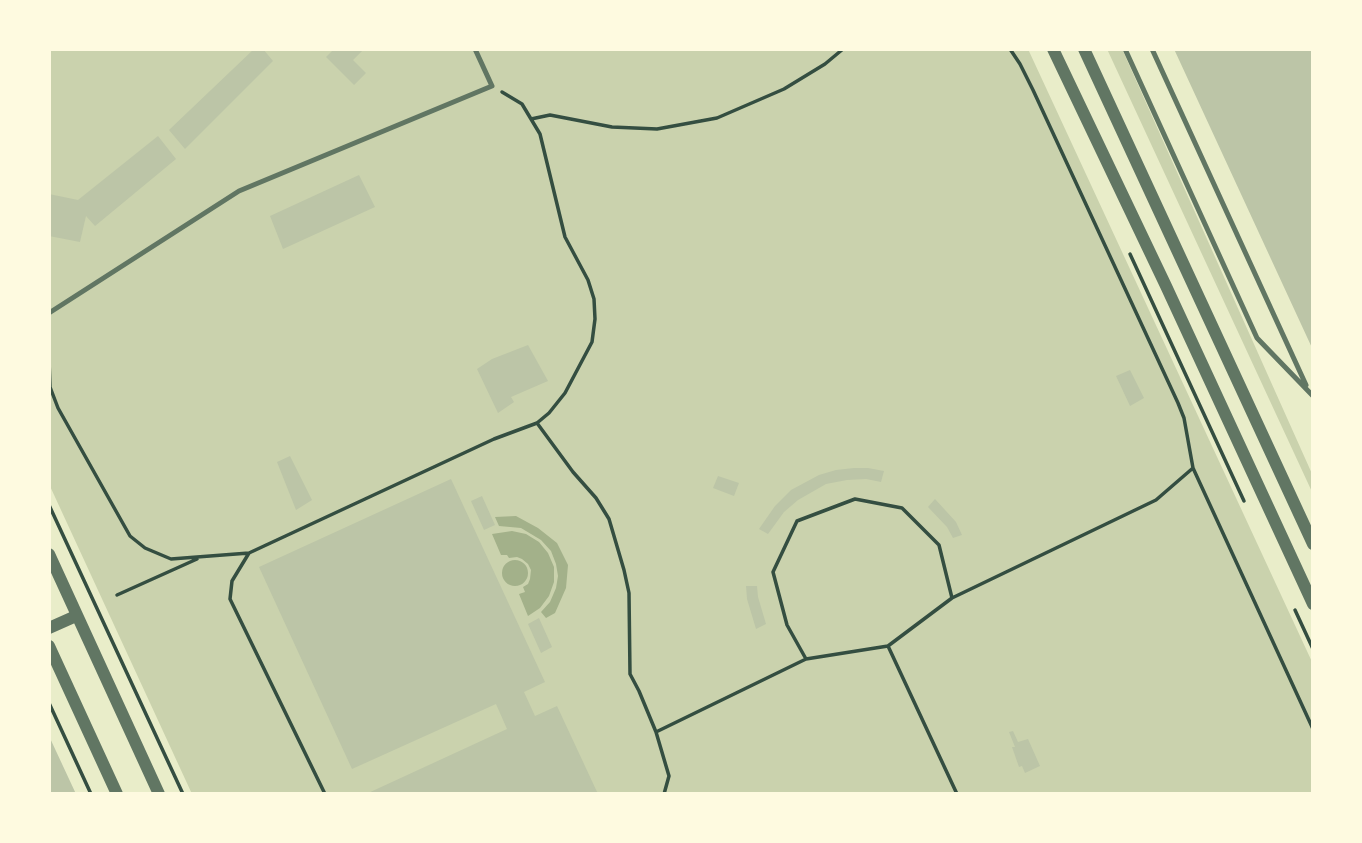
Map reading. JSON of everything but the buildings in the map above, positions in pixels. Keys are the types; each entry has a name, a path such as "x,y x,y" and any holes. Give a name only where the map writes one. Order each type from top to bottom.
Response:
{"street":[{"path":"1053,49 1167,286 1313,604"},
{"path":"1084,49 1308,520 1313,544"},
{"path":"49,554 159,794"},
{"path":"49,628 76,616"},
{"path":"49,646 117,794"}],"lane":[{"path":"49,313 239,191 492,86 475,49"},
{"path":"1125,49 1257,338 1313,398"},
{"path":"1152,49 1313,398"}],"path":[{"path":"531,119 550,115 612,127 657,129 717,118 785,89 825,64 843,49"},
{"path":"1010,49 1033,90 1178,403 1184,418 1194,468 1313,729"},
{"path":"49,360 50,387 58,408 130,536 145,548 171,559 248,553 494,439 537,423 565,393 592,342 594,299 589,280 565,237 540,134 522,104 492,86"},
{"path":"1127,249 1249,512"},
{"path":"537,423 596,498 609,519 629,593 630,674 656,732 669,776 664,794"},
{"path":"656,732 806,659 888,646 952,598 1156,500 1194,468"},
{"path":"806,659 787,625 773,572 797,521 855,499 902,508 939,545 952,598"},
{"path":"49,505 183,794"},
{"path":"248,553 232,581 230,598 325,794"},
{"path":"117,595 199,558"},
{"path":"1290,599 1313,649"},
{"path":"888,646 957,794"},
{"path":"49,703 91,794"}],"shaded area":[{"path":"49,49 1028,49 1313,664 1313,794 192,794 49,484"},
{"path":"1107,49 1122,49 1313,476 1313,494"},
{"path":"516,516 557,543 568,565 566,588 555,613 546,618 541,612 550,602 556,588 556,564 551,551 541,540 521,528 499,526 495,517"},
{"path":"512,531 526,534 539,542 554,567 554,582 549,596 540,608 528,616 519,594 525,592 523,587 528,584 531,570 522,559 501,555 492,534"},
{"path":"515,560 524,564 528,573 524,582 515,586 506,582 502,573 506,564"}]}
